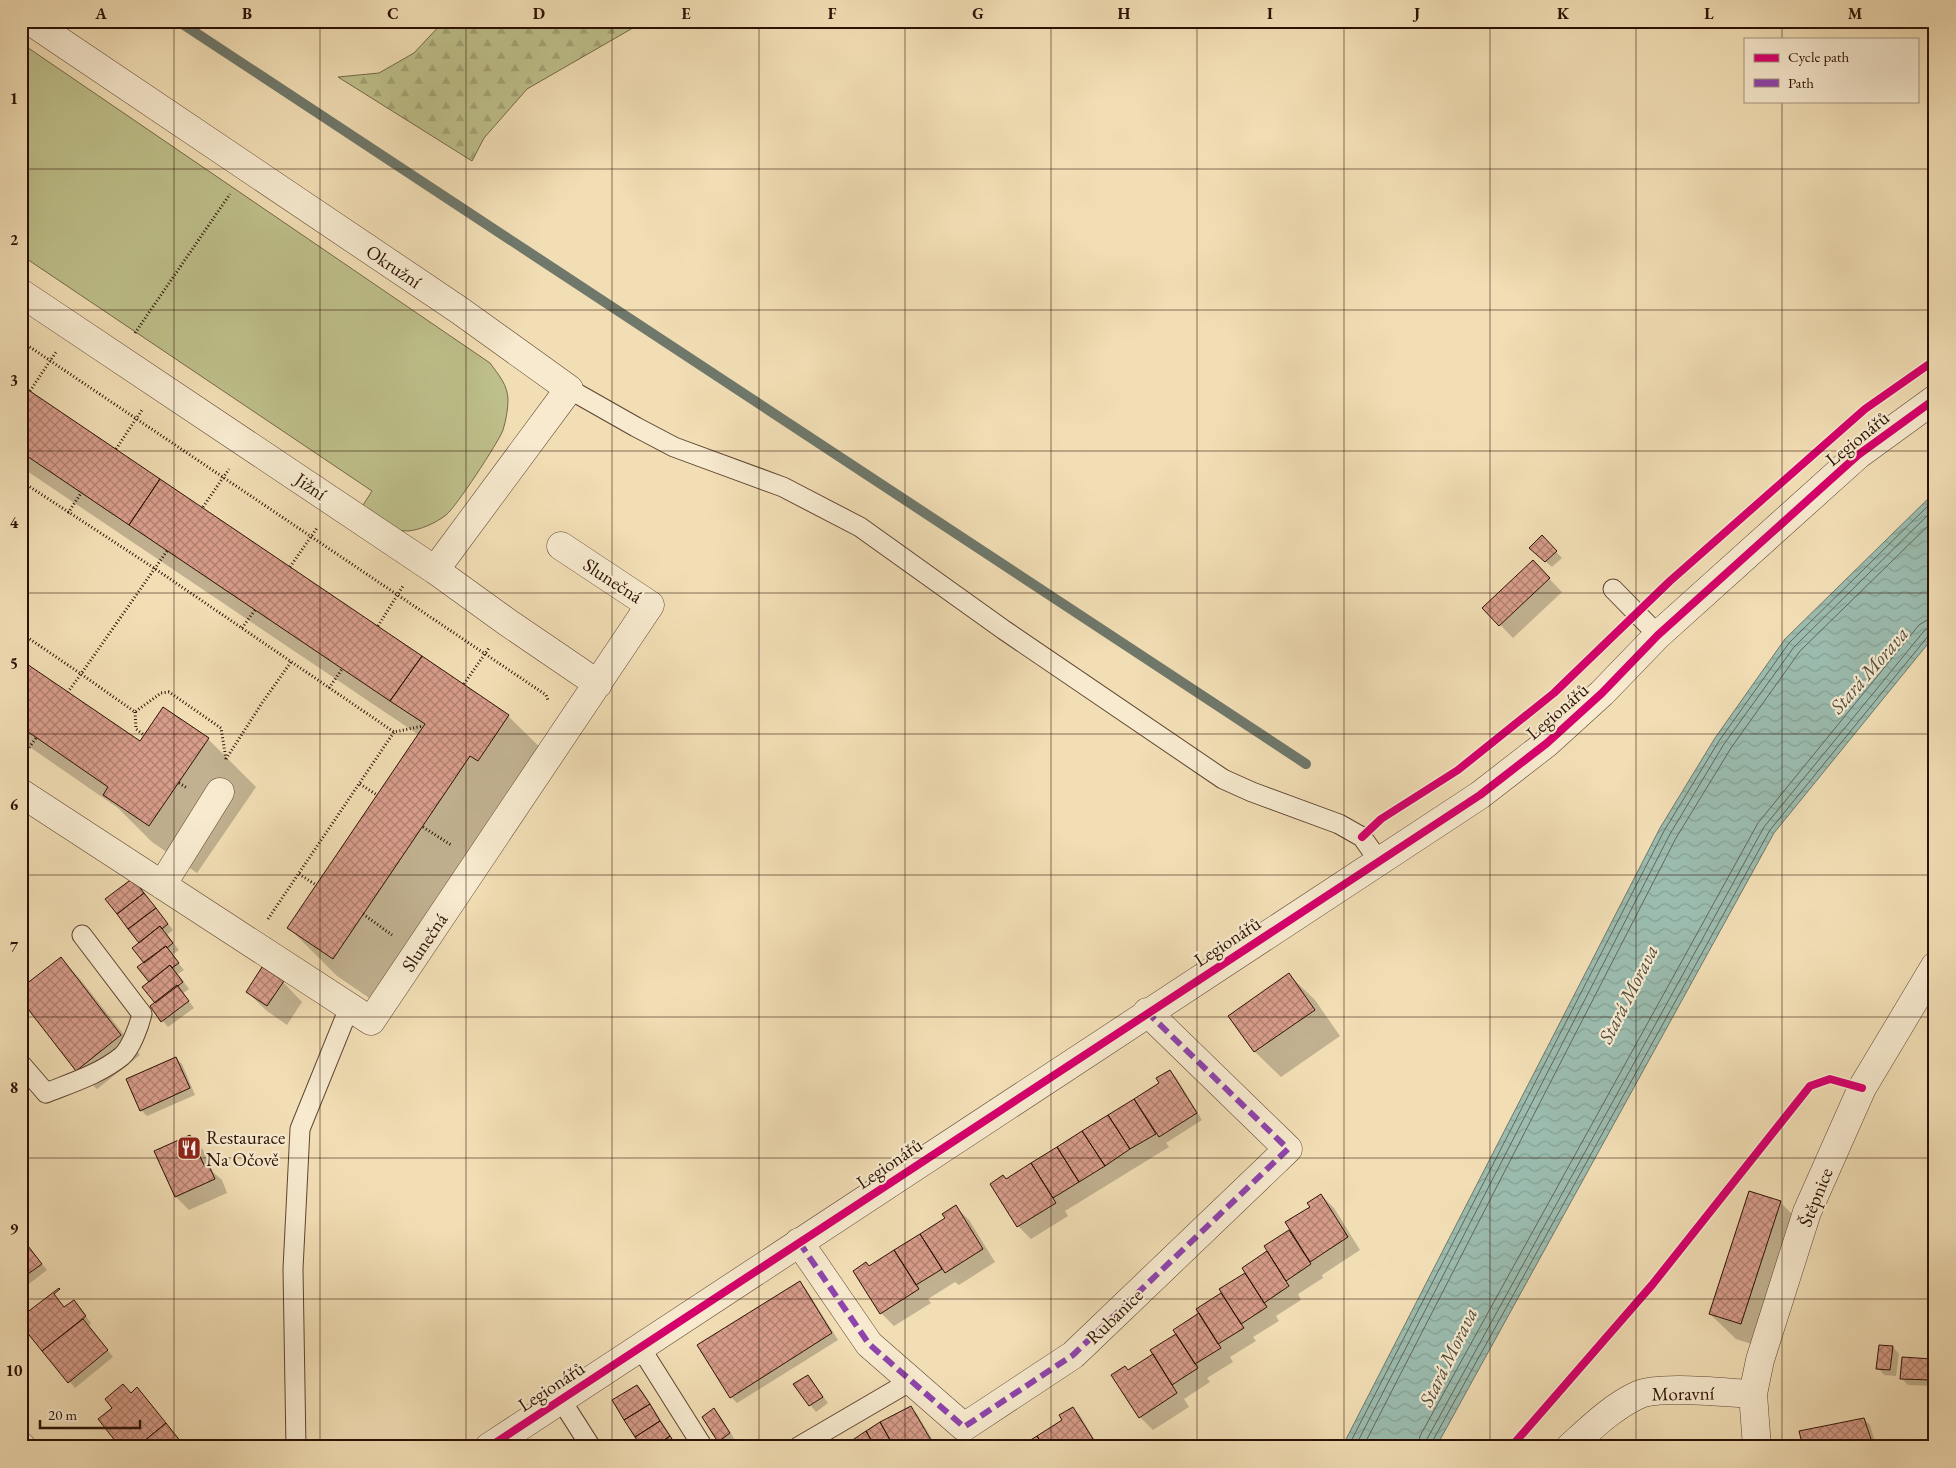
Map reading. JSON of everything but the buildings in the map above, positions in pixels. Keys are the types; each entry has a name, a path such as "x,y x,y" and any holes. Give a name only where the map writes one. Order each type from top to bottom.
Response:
{"street":[{"name":"Okružní","path":"30,21 458,310 568,389"},
{"name":"Jižní","path":"21,292 428,565 598,684"},
{"path":"428,565 568,389"},
{"name":"Legionářů","path":"489,1447 1147,1012 1480,795 1547,743 1602,693 1658,635 1858,455 1935,399"},
{"name":"Slunečná","path":"21,793 370,1021 650,605 561,546"},
{"path":"162,885 212,784"},
{"name":"Štěpnice","path":"1756,1447 1754,1394 1760,1360 1807,1212 1862,1088 1935,966"},
{"name":"Rubanice","path":"799,1242 869,1344 964,1427 1073,1355 1288,1149 1147,1012"},
{"name":"Moravní","path":"1570,1447 1606,1415 1639,1395 1661,1391 1754,1394"}],"lane":[{"path":"568,389 674,447 783,487 860,527 1004,630 1223,778 1252,792 1339,824 1362,837 1378,861"},
{"path":"1612,589 1658,635"},
{"path":"21,1064 46,1094 92,1075 124,1055 139,1027 142,1014 82,935"},
{"path":"296,1447 293,1269 300,1129 349,1008"},
{"path":"640,1347 703,1447"},
{"path":"798,1447 911,1381"},
{"path":"561,1400 591,1447"}],"path":[{"path":"134,334 248,168"},
{"path":"30,391 72,327"},
{"path":"21,341 546,695 551,705"},
{"path":"116,449 158,384"},
{"path":"203,508 246,443"},
{"path":"21,481 154,568 394,732"},
{"path":"68,513 81,493"},
{"path":"290,567 334,502"},
{"path":"68,692 167,551"},
{"path":"378,626 398,595 428,565"},
{"path":"242,628 255,610"},
{"path":"464,684 507,622"},
{"path":"21,633 135,712"},
{"path":"179,783 212,784 262,702 291,662"},
{"path":"328,688 342,669"},
{"path":"135,712 161,693 169,692 220,728 226,759"},
{"path":"135,712 136,729 144,735"},
{"path":"265,922 394,732 422,726"},
{"path":"21,758 36,738"},
{"path":"360,784 377,795"},
{"path":"423,827 454,848"},
{"path":"299,874 316,885"},
{"path":"363,914 394,936"}],"green space":[{"path":"444,21 645,21 527,89 484,138 472,161 338,77 379,73 414,53"},
{"path":"21,43 490,363 502,380 508,395 503,430 476,474 446,515 428,526 402,531 375,522 358,513 372,491 21,255"}],"water":[{"name":"Stará Morava","path":"1935,492 1935,635 1774,833 1436,1447 1342,1447 1660,828 1715,738 1785,639"}],"waterway":[{"path":"178,21 1306,764"}],"marked path":[{"path":"799,1242 869,1344 964,1427 1073,1355 1288,1149 1147,1012"}],"cycle path":[{"path":"1362,837 1381,819 1458,770 1554,693 1670,581 1865,409 1935,360"},
{"path":"489,1447 1480,795 1547,743 1602,693 1658,635 1858,455 1935,399"},
{"path":"1511,1447 1652,1285 1810,1086 1830,1079 1862,1088"}],"place":[{"name":"Restaurace Na Očově","path":"189,1148"}]}
